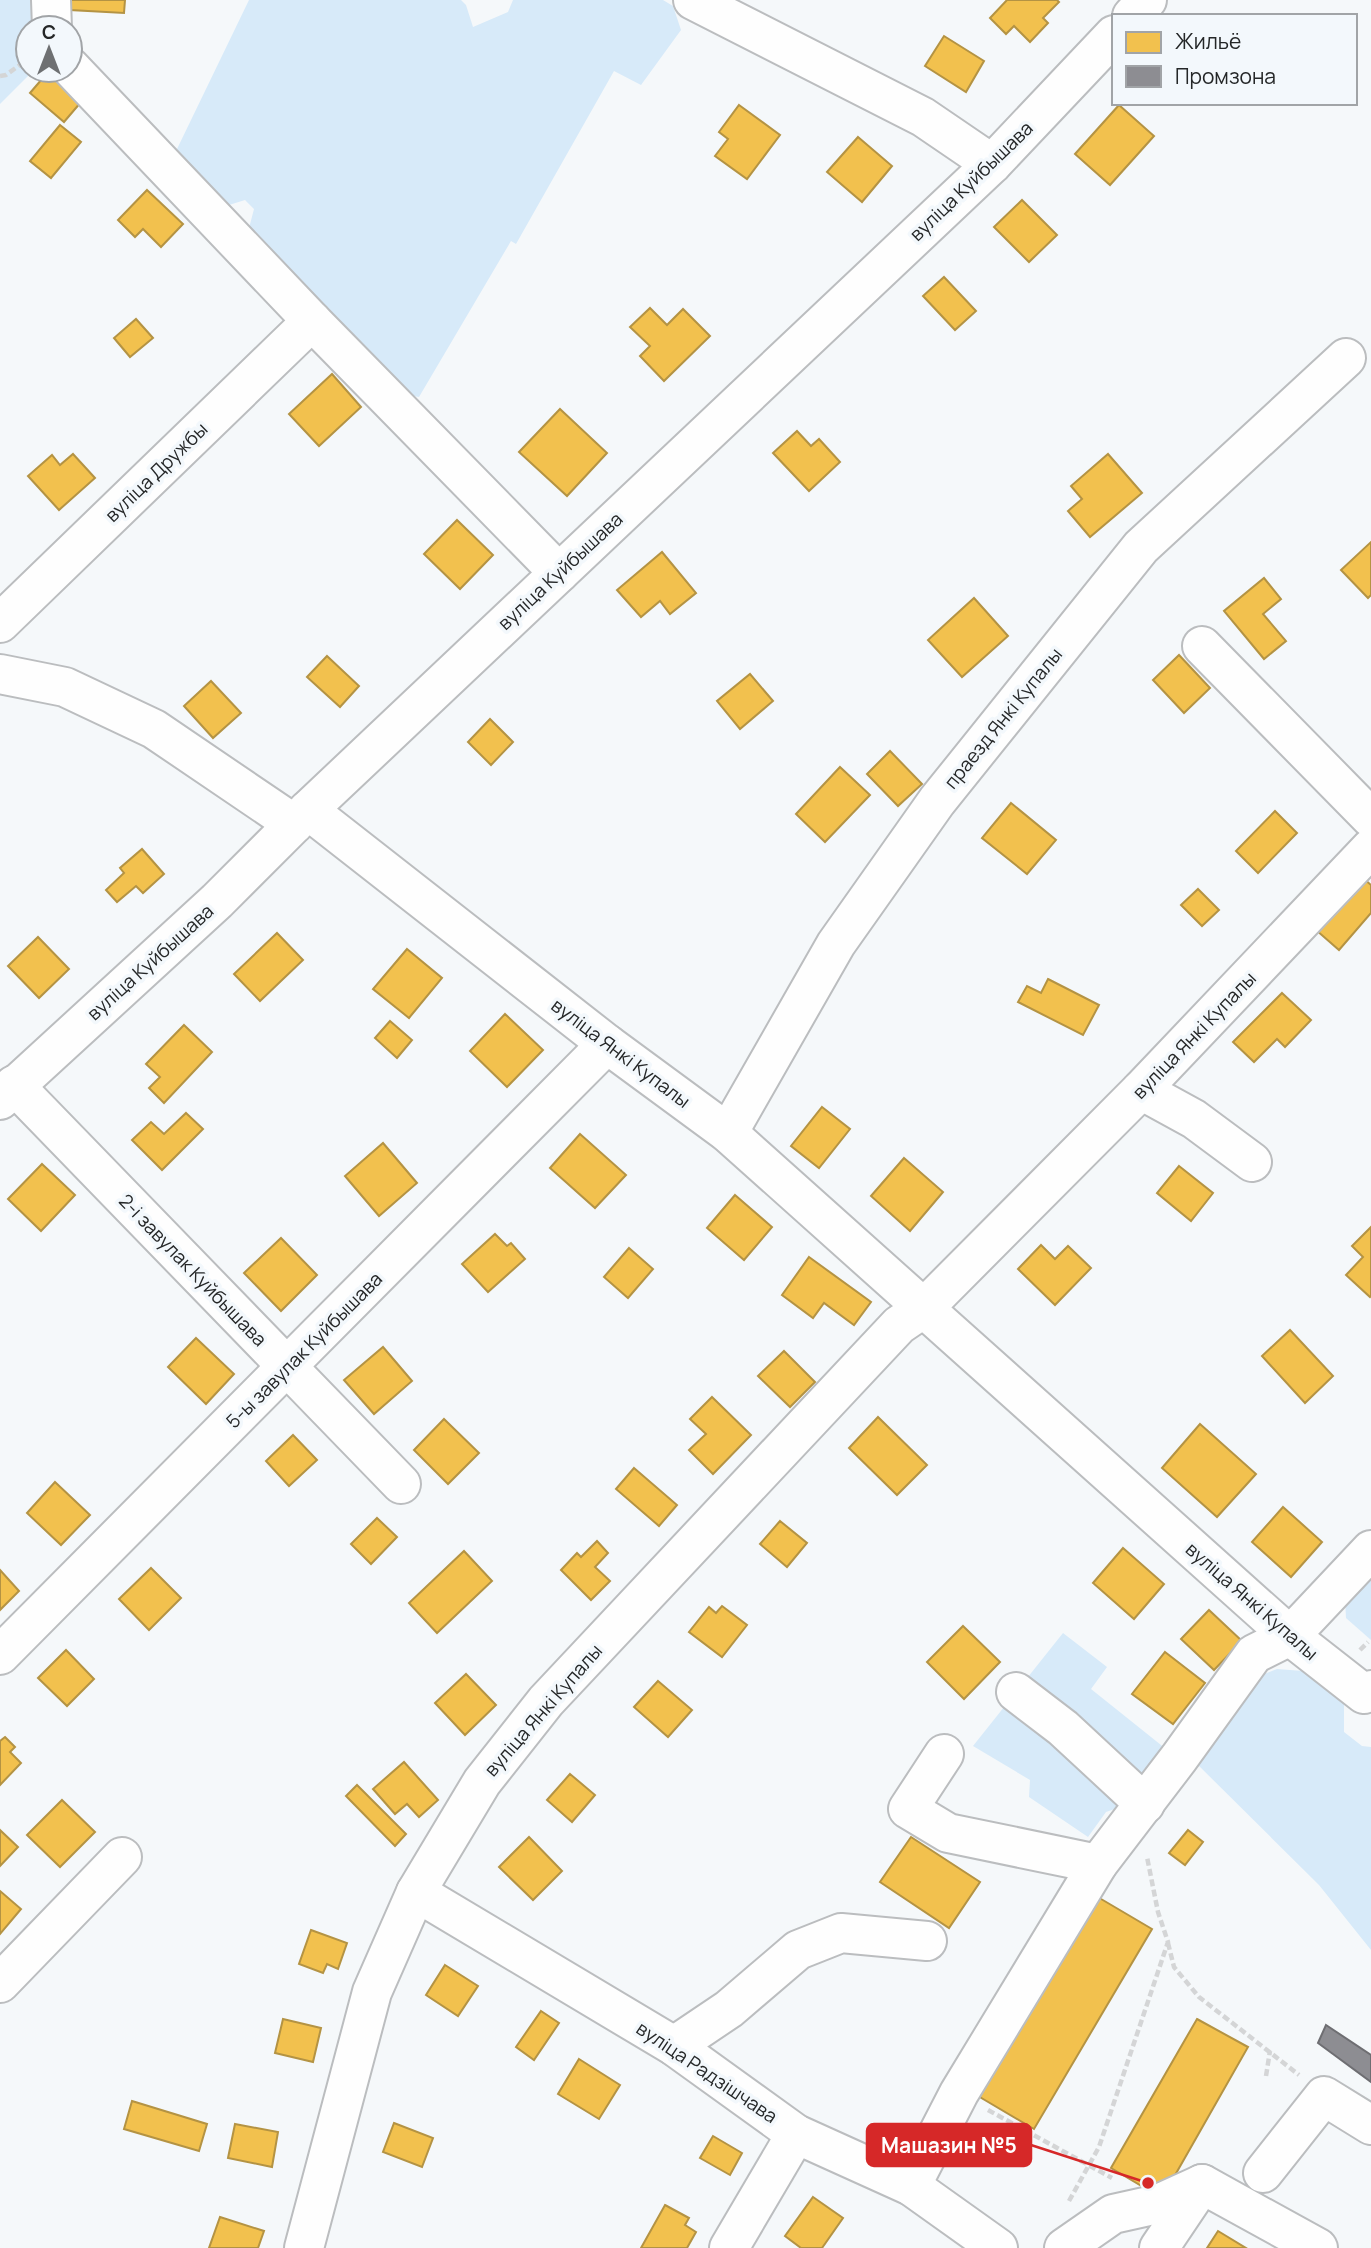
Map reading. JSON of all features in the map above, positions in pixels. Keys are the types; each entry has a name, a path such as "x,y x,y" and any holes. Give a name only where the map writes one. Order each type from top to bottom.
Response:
{"street":[{"path":"693,0 923,117 992,164"},
{"path":"1134,14 1147,0"},
{"name":"вуліца Куйбышава","path":"7,1093 217,901 301,817 992,164 1112,37"},
{"path":"84,82 559,573"},
{"name":"вуліца Дружбы","path":"0,623 312,320"},
{"name":"праезд Янкі Купалы","path":"728,1133 836,944 945,790 1141,547 1346,358"},
{"path":"1202,646 1371,818"},
{"name":"вуліца Янкі Купалы","path":"0,674 65,687 154,729 301,817 728,1133 1290,1636 1367,1692"},
{"name":"вуліца Янкі Купалы","path":"304,2248 372,1992 416,1892 482,1782 546,1700 899,1325 924,1308 1141,1090 1371,848"},
{"name":"5-ы завулак Куйбышава","path":"0,1656 607,1044"},
{"path":"1141,1090 1194,1119 1252,1162"},
{"name":"2-і завулак Куйбышава","path":"7,1093 288,1368 401,1484"},
{"path":"911,2186 959,2093 1098,1864 1254,1654 1290,1636 1371,1550"},
{"path":"1016,1692 1063,1728 1142,1808"},
{"path":"944,1754 908,1809 948,1833 1098,1864"},
{"path":"0,1983 122,1857"},
{"name":"вуліца Радзішчава","path":"416,1892 674,2046 796,2134 911,2186 998,2248"},
{"path":"674,2046 729,2009 798,1950 841,1933 927,1941"},
{"path":"1263,2173 1324,2096 1371,2125"},
{"path":"730,2248 796,2134"},
{"path":"1063,2230 1113,2214 1158,2204 1202,2184"},
{"path":"1159,2248 1202,2184"},
{"path":"1202,2184 1318,2248"}],"path":[{"path":"1142,1808 1158,1912 1174,1967 1199,1997 1270,2050 1324,2096"},
{"path":"1063,2230 1098,2147 1168,1942"},
{"path":"1266,2076 1270,2050"},
{"path":"959,2093 1158,2204"}],"shaded area":[{"path":"0,0 40,0 40,14 14,14 14,84 20,84 0,104"},
{"path":"249,0 461,0 466,5 473,27 508,12 513,0 663,0 673,6 681,30 641,85 614,71 516,244 511,241 419,397 403,394 248,232 254,209 245,200 229,205 190,175 177,149"},
{"path":"1371,1570 1371,1640 1346,1618 1345,1599"},
{"path":"1063,1633 1107,1667 1091,1689 1171,1753 1129,1804 1106,1812 1088,1837 1029,1797 1030,1780 973,1746"},
{"path":"1277,1669 1303,1671 1344,1702 1344,1732 1362,1746 1371,1747 1371,1950 1319,1885 1192,1759 1251,1679"}],"building: Жильё":[{"path":"71,0 125,0 124,13 70,10"},
{"path":"1007,0 1059,2 1043,18 1048,23 1030,42 1014,26 1006,34 990,18"},
{"path":"944,36 984,61 966,92 925,66"},
{"path":"38,84 61,84 81,102 64,122 30,93"},
{"path":"739,105 780,135 747,179 715,156 728,139 719,132"},
{"path":"1119,105 1154,136 1110,185 1075,154"},
{"path":"60,125 81,142 51,178 30,161"},
{"path":"858,137 892,166 862,202 827,172"},
{"path":"147,190 183,224 161,247 143,229 135,237 118,220"},
{"path":"1022,200 1057,235 1029,262 994,227"},
{"path":"944,277 976,311 955,330 923,296"},
{"path":"650,308 667,325 683,309 710,336 664,381 640,356 650,346 630,327"},
{"path":"136,319 153,338 130,357 114,338"},
{"path":"332,374 361,407 319,446 289,414"},
{"path":"560,409 607,453 567,496 519,452"},
{"path":"797,431 811,446 819,439 840,462 809,491 773,453"},
{"path":"73,454 95,478 59,510 28,476 52,455 60,465"},
{"path":"1108,454 1142,493 1090,537 1068,511 1082,499 1071,486"},
{"path":"457,520 493,555 460,589 424,554"},
{"path":"1371,542 1371,595 1368,598 1341,570"},
{"path":"662,552 696,593 670,614 660,601 641,617 617,590"},
{"path":"1264,578 1281,599 1263,614 1286,641 1264,659 1224,611"},
{"path":"974,598 1008,636 962,677 928,640"},
{"path":"1179,655 1210,688 1184,713 1153,680"},
{"path":"327,656 359,686 340,707 307,677"},
{"path":"750,674 773,701 740,729 717,701"},
{"path":"211,681 241,713 213,738 184,706"},
{"path":"490,719 513,742 491,765 468,742"},
{"path":"890,751 922,784 898,806 867,774"},
{"path":"840,767 870,795 825,842 796,814"},
{"path":"1011,803 1056,840 1027,874 982,838"},
{"path":"1275,811 1297,833 1258,873 1236,851"},
{"path":"142,849 164,874 143,893 136,886 117,902 106,890 124,873 120,868"},
{"path":"1363,878 1371,885 1371,913 1339,950 1316,930"},
{"path":"1198,889 1219,910 1202,926 1181,905"},
{"path":"277,933 303,960 260,1001 234,974"},
{"path":"38,937 69,969 39,998 8,966"},
{"path":"407,949 442,978 409,1018 373,989"},
{"path":"1048,979 1099,1005 1083,1035 1018,1002 1027,986 1041,993"},
{"path":"1282,993 1311,1020 1285,1047 1277,1039 1254,1062 1233,1042"},
{"path":"505,1014 543,1050 507,1087 470,1051"},
{"path":"390,1021 412,1040 397,1058 375,1038"},
{"path":"184,1025 212,1052 164,1103 149,1088 160,1077 146,1064"},
{"path":"822,1107 850,1129 819,1168 791,1146"},
{"path":"186,1113 203,1129 162,1170 132,1140 151,1122 164,1134"},
{"path":"580,1134 626,1175 595,1208 550,1168"},
{"path":"383,1143 417,1183 379,1216 345,1176"},
{"path":"904,1158 943,1192 910,1231 871,1196"},
{"path":"42,1164 75,1195 41,1231 8,1199"},
{"path":"1179,1166 1213,1193 1191,1221 1157,1193"},
{"path":"735,1195 772,1227 744,1260 707,1228"},
{"path":"1371,1227 1370,1297 1346,1275 1363,1257 1352,1246"},
{"path":"495,1234 507,1246 511,1243 525,1259 488,1292 462,1264"},
{"path":"281,1238 317,1275 281,1311 244,1273"},
{"path":"1041,1245 1055,1259 1068,1246 1091,1268 1055,1305 1018,1269"},
{"path":"629,1248 653,1269 628,1298 604,1277"},
{"path":"809,1257 871,1302 854,1325 824,1303 813,1318 782,1295"},
{"path":"1290,1330 1333,1376 1305,1403 1262,1356"},
{"path":"196,1338 234,1374 206,1404 168,1367"},
{"path":"383,1347 412,1381 374,1414 344,1380"},
{"path":"784,1351 815,1382 790,1407 758,1376"},
{"path":"712,1397 751,1435 713,1474 689,1450 706,1434 690,1419"},
{"path":"878,1417 927,1465 897,1495 849,1448"},
{"path":"444,1419 479,1453 448,1484 414,1450"},
{"path":"1200,1424 1256,1474 1217,1517 1162,1468"},
{"path":"293,1435 317,1460 289,1486 266,1461"},
{"path":"634,1468 677,1505 659,1526 616,1489"},
{"path":"55,1482 90,1515 61,1545 27,1513"},
{"path":"1283,1507 1322,1542 1291,1577 1252,1542"},
{"path":"377,1518 397,1537 371,1564 351,1544"},
{"path":"780,1521 807,1543 787,1567 760,1544"},
{"path":"597,1541 608,1553 595,1567 610,1581 591,1600 561,1570 577,1553 581,1557"},
{"path":"1123,1548 1164,1584 1134,1619 1093,1583"},
{"path":"464,1551 492,1581 437,1633 409,1603"},
{"path":"151,1568 181,1598 149,1630 119,1599"},
{"path":"0,1570 19,1591 0,1610"},
{"path":"722,1606 747,1625 722,1657 689,1632 709,1607 716,1613"},
{"path":"1209,1610 1242,1641 1214,1670 1181,1639"},
{"path":"963,1626 1000,1662 964,1699 927,1662"},
{"path":"66,1650 94,1679 67,1706 38,1678"},
{"path":"1165,1652 1205,1683 1173,1724 1132,1694"},
{"path":"466,1674 496,1705 465,1735 435,1703"},
{"path":"658,1681 692,1710 668,1737 634,1707"},
{"path":"5,1737 15,1747 10,1752 21,1763 0,1785 0,1741"},
{"path":"404,1762 438,1800 419,1817 407,1804 395,1814 373,1789"},
{"path":"570,1774 595,1795 572,1822 547,1800"},
{"path":"357,1785 406,1834 395,1846 346,1796"},
{"path":"62,1800 95,1832 60,1867 27,1835"},
{"path":"0,1830 18,1847 0,1866"},
{"path":"1188,1830 1203,1842 1185,1865 1169,1853"},
{"path":"529,1837 562,1871 533,1900 499,1867"},
{"path":"911,1837 980,1882 949,1928 880,1882"},
{"path":"0,1891 21,1909 0,1934"},
{"path":"1096,1896 1152,1929 1034,2129 978,2096"},
{"path":"311,1930 347,1943 338,1969 327,1964 323,1973 299,1964"},
{"path":"445,1965 478,1986 458,2016 426,1995"},
{"path":"541,2011 559,2023 534,2060 516,2047"},
{"path":"283,2019 321,2028 313,2062 275,2053"},
{"path":"1197,2019 1248,2047 1162,2198 1111,2168"},
{"path":"579,2059 620,2085 599,2119 558,2094"},
{"path":"132,2101 207,2124 199,2151 124,2129"},
{"path":"394,2123 433,2138 422,2167 383,2152"},
{"path":"235,2124 278,2132 272,2167 228,2158"},
{"path":"713,2136 742,2153 730,2175 700,2158"},
{"path":"813,2197 843,2218 822,2248 801,2248 785,2236"},
{"path":"665,2205 689,2218 685,2225 696,2232 687,2248 641,2248"},
{"path":"220,2217 264,2231 258,2248 209,2248"},
{"path":"1218,2231 1246,2248 1207,2248"}],"building: Промзона":[{"path":"1326,2025 1371,2055 1371,2082 1318,2043"}],"place":[{"name":"Машазин №5","path":"1148,2183"}]}
